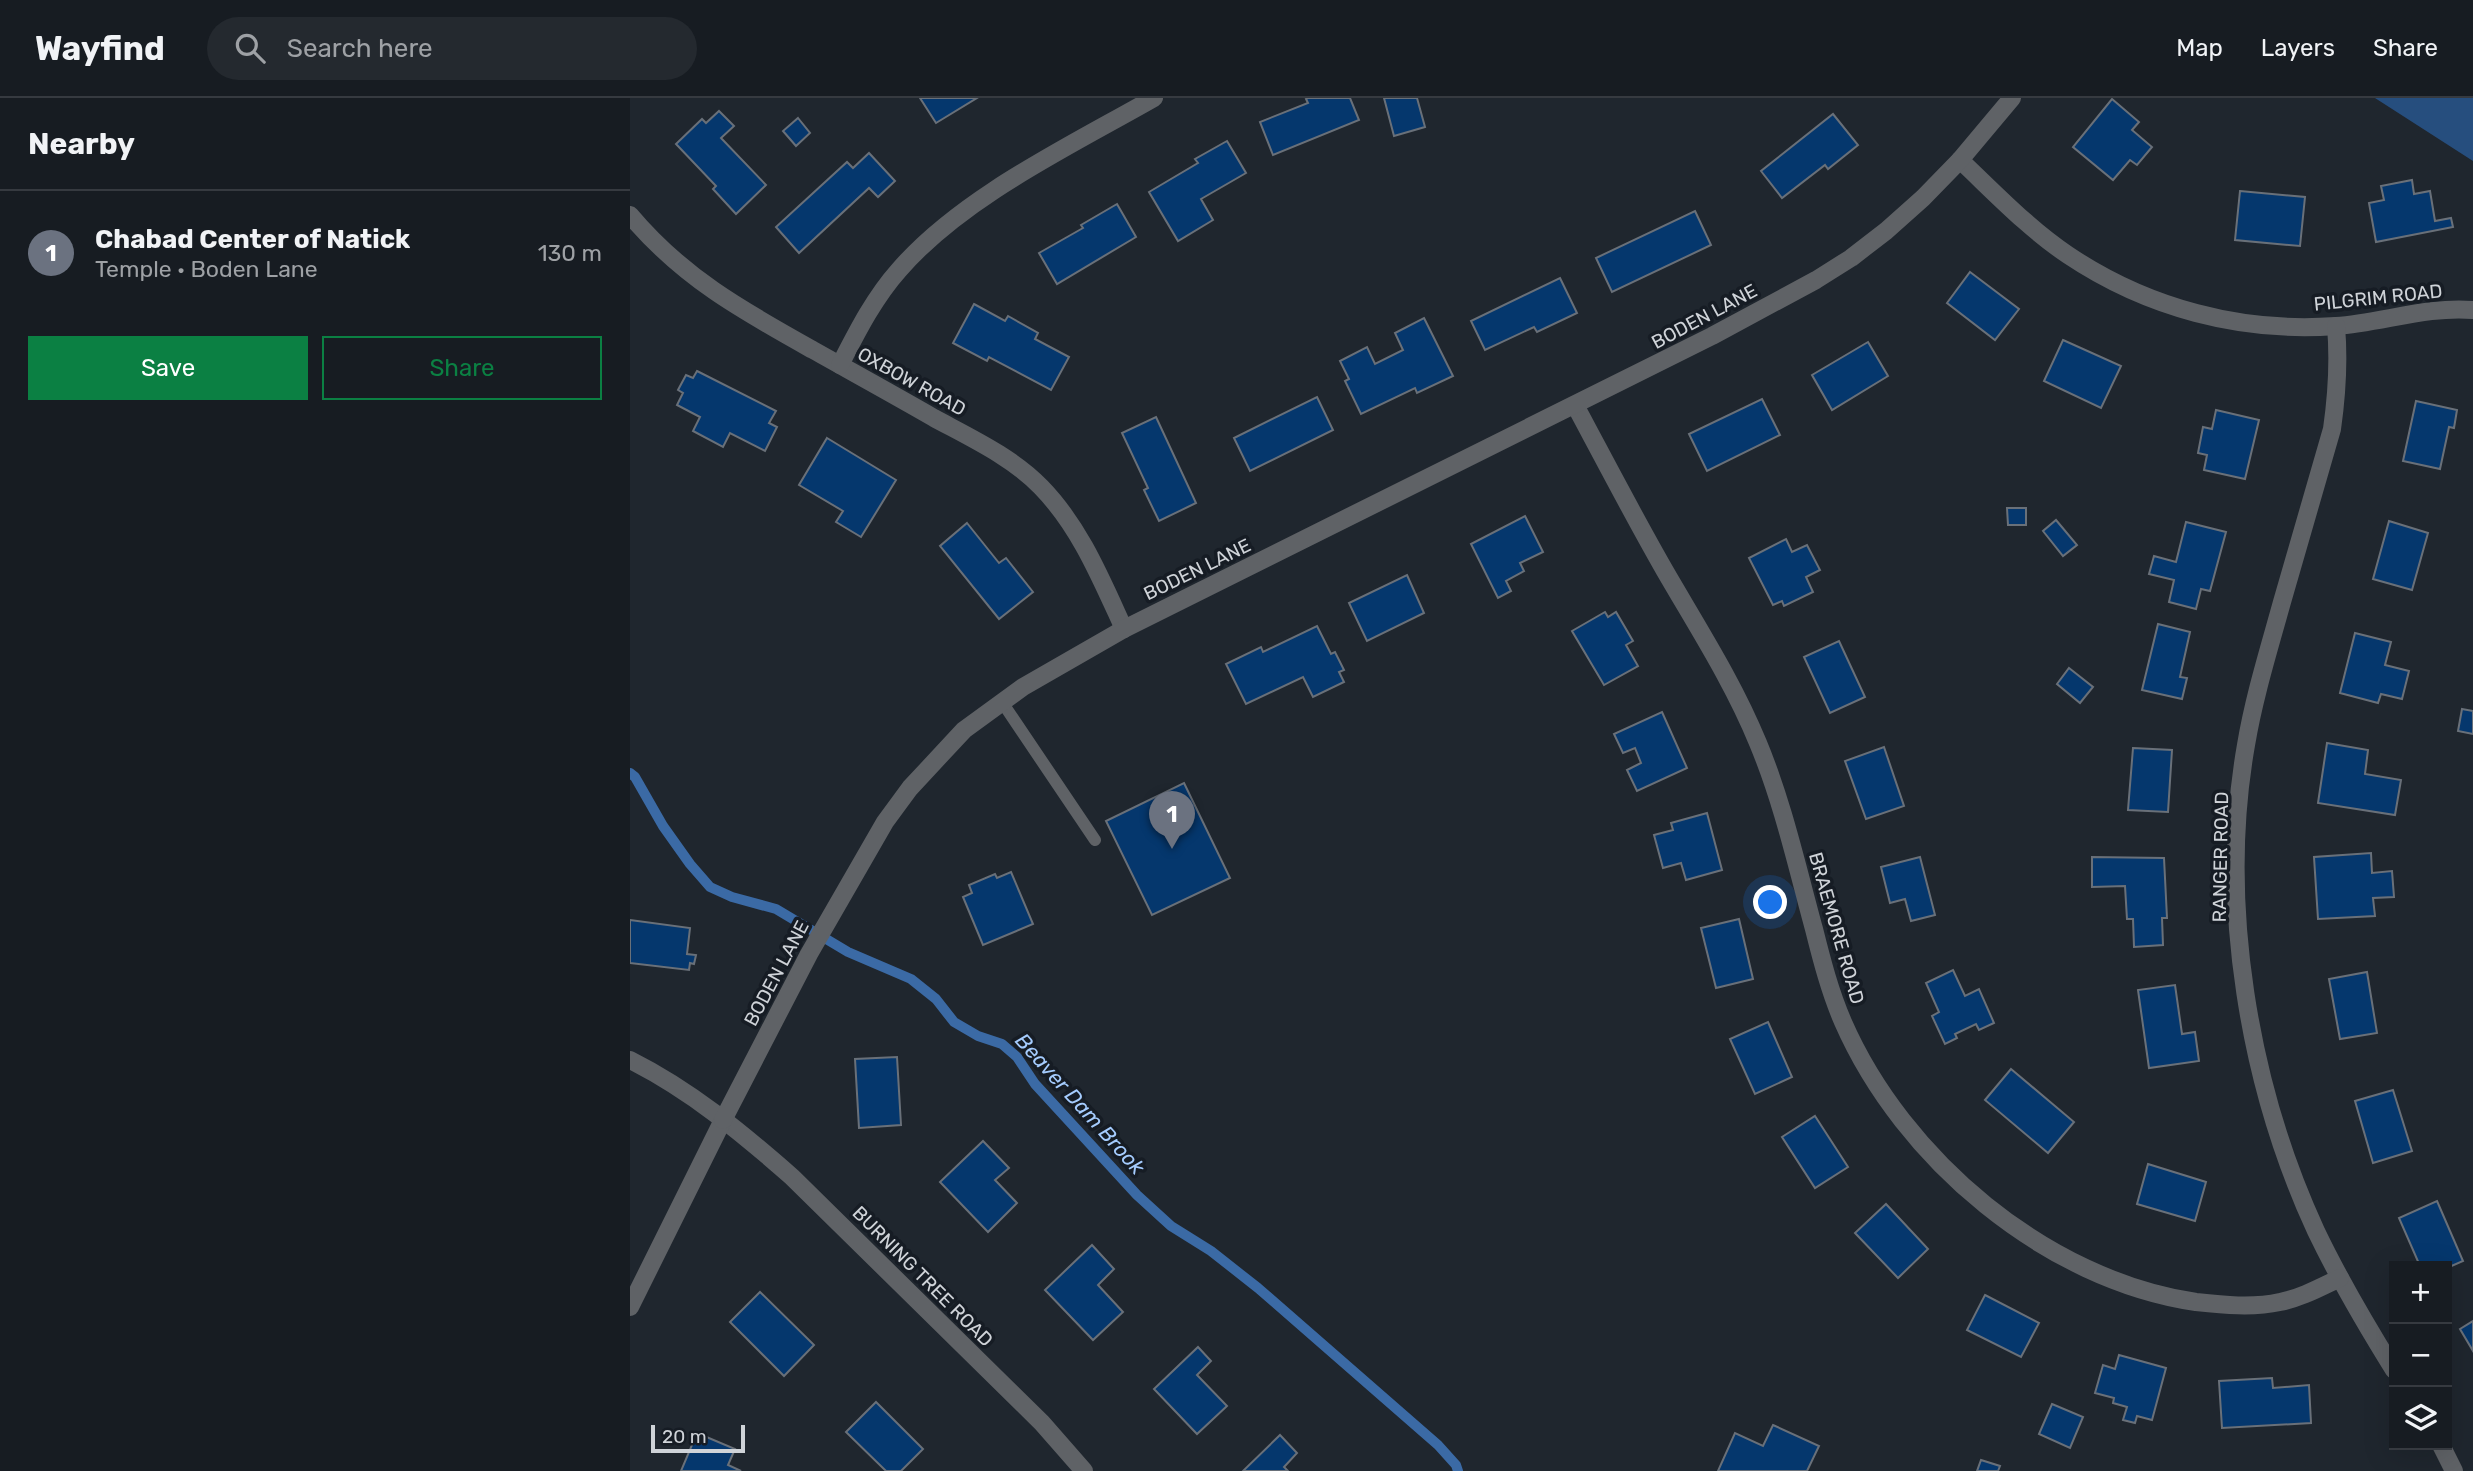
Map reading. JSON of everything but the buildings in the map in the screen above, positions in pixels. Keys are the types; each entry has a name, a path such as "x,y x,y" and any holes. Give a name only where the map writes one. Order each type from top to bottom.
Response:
{"street":[{"path":"840,365 874,304 898,271 928,240 1002,186 1154,98"},
{"name":"BODEN LANE","path":"630,1307 723,1120 838,903 885,822 910,788 964,730 1002,702 1124,629 1575,405 1767,307 1851,258 1905,215 1960,160 2012,98"},
{"name":"PILGRIM ROAD","path":"1960,160 2030,226 2066,254 2106,279 2146,298 2187,312 2267,325 2336,326 2420,313 2473,310"},
{"name":"OXBOW ROAD","path":"630,215 698,281 735,306 979,443 1012,463 1039,485 1062,509 1078,535 1124,629"},
{"name":"RANGER ROAD","path":"2336,326 2338,393 2332,429 2266,660 2246,747 2237,839 2236,883 2243,969 2269,1104 2299,1190 2340,1278 2389,1361"},
{"name":"BRAEMORE ROAD","path":"1575,405 1640,527 1717,659 1757,742 1774,786 1826,978 1842,1021 1886,1101 1928,1151 1971,1193 2016,1228 2082,1265 2134,1287 2173,1298 2252,1306 2281,1302 2340,1278"},
{"name":"BURNING TREE ROAD","path":"630,1060 684,1092 723,1120 792,1177 1042,1423 1084,1471"},
{"path":"2444,1450 2454,1471"}],"lane":[{"path":"1002,702 1095,840"}],"shaded area":[{"path":"2375,98 2473,98 2473,161"}],"waterway":[{"name":"Beaver Dam Brook","path":"630,773 635,777 663,826 710,887 732,897 776,909 848,952 911,979 936,999 954,1022 978,1036 1002,1044 1017,1057 1035,1084 1137,1195 1171,1226 1211,1251 1258,1288 1438,1445 1458,1471"}],"place":[{"name":"Chabad Center of Natick","path":"1172,849"}]}
